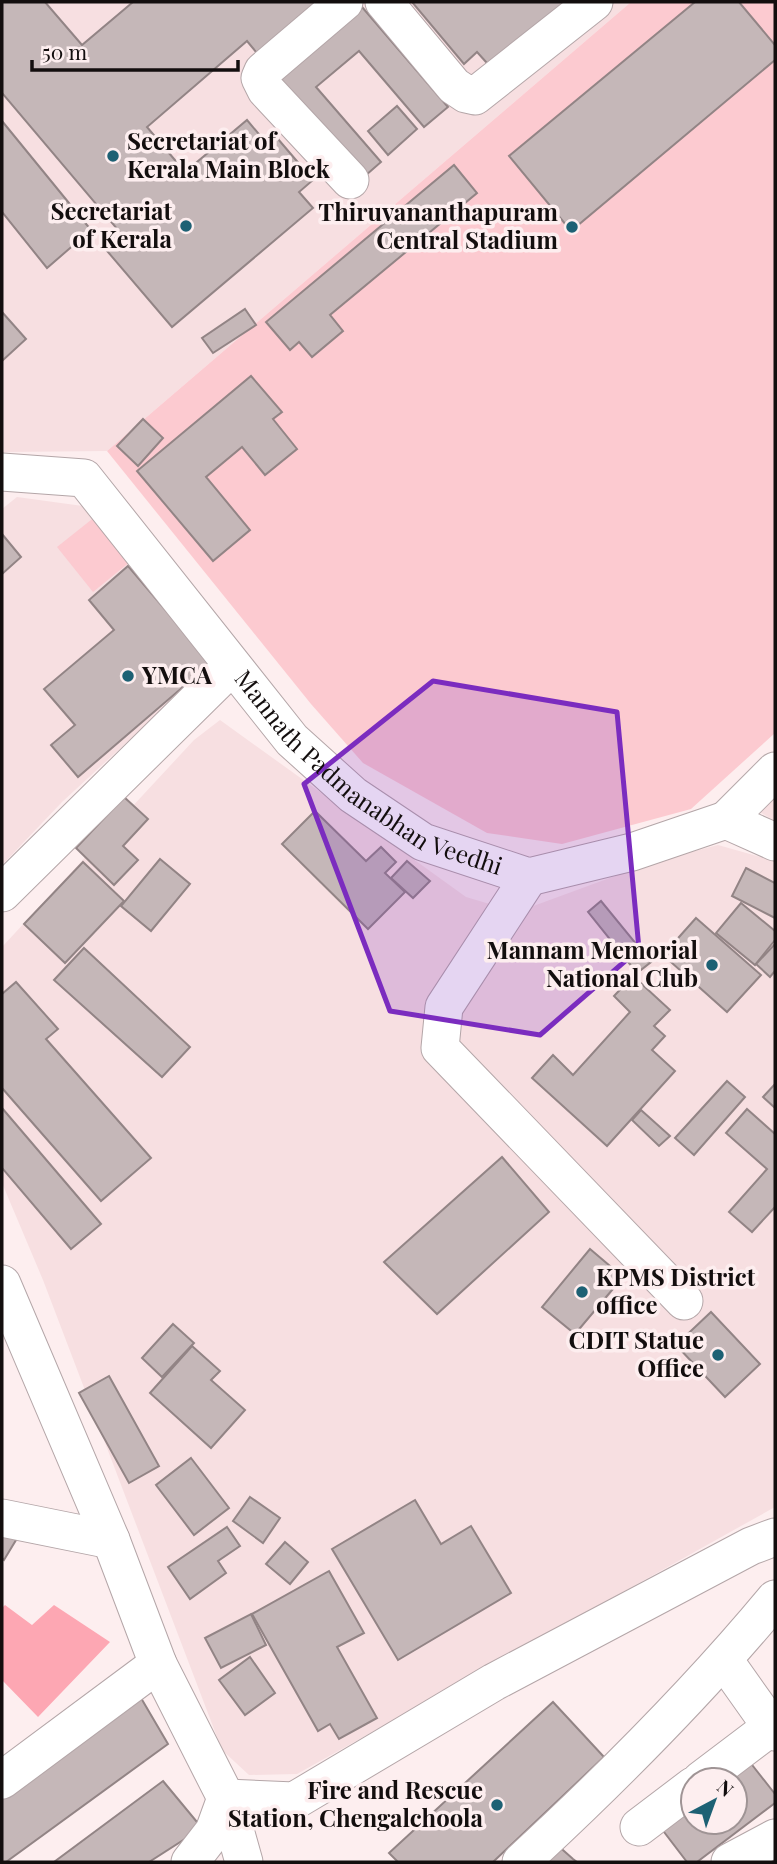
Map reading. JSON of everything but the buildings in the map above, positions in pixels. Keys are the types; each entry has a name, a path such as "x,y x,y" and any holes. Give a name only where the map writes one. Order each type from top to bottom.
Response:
{"street":[{"path":"344,2 263,71 260,78 266,90 350,180"},
{"path":"384,2 454,86 475,96 594,2"},
{"name":"Mannath Padmanabhan Veedhi","path":"2,472 84,478 97,490 231,667 292,740 353,795 423,842 529,877 632,852 726,820"},
{"path":"2,893 231,667"},
{"path":"775,771 726,820 775,842"},
{"path":"529,877 444,1007 440,1048 684,1301"},
{"path":"2,1284 111,1540 158,1664 226,1798 244,1862"},
{"path":"2,1518 111,1540"},
{"path":"226,1798 294,1801 494,1682 751,1546 775,1537"},
{"path":"521,1862 613,1776 724,1660 775,1599"},
{"path":"720,1766 774,1727 724,1660"},
{"path":"2,1780 158,1664"},
{"path":"639,1827 679,1797"},
{"path":"190,1862 214,1831 226,1798"},
{"path":"730,1862 775,1838"}],"highlighted area":[{"path":"433,681 617,712 639,949 540,1035 390,1011 304,784"}],"shaded area":[{"name":"Secretariat of Kerala","path":"2,2 631,2 107,451 4,452"},
{"name":"Thiruvananthapuram Central Stadium","path":"631,2 775,2 775,733 691,809 562,844 487,833 363,763 311,704 107,451"},
{"path":"17,497 90,507 217,659 62,802 2,865 2,509"},
{"path":"96,516 131,561 93,592 57,547"},
{"path":"220,720 466,897 517,912 656,861 718,845 775,861 775,1507 297,1774 249,1775 222,1750 43,1280 2,1183 2,947 194,740"},
{"path":"775,789 775,821 753,808"},
{"path":"5,1605 32,1625 54,1605 110,1642 38,1717 2,1680 2,1608"}],"place":[{"name":"Secretariat of Kerala Main Block","path":"113,156"},
{"name":"Secretariat of Kerala","path":"186,226"},
{"name":"Thiruvananthapuram Central Stadium","path":"572,227"},
{"name":"YMCA","path":"128,676"},
{"name":"Mannam Memorial National Club","path":"712,965"},
{"name":"KPMS District office","path":"582,1292"},
{"name":"CDIT Statue Office","path":"718,1355"},
{"name":"Fire and Rescue Station, Chengalchoola","path":"497,1805"}]}
